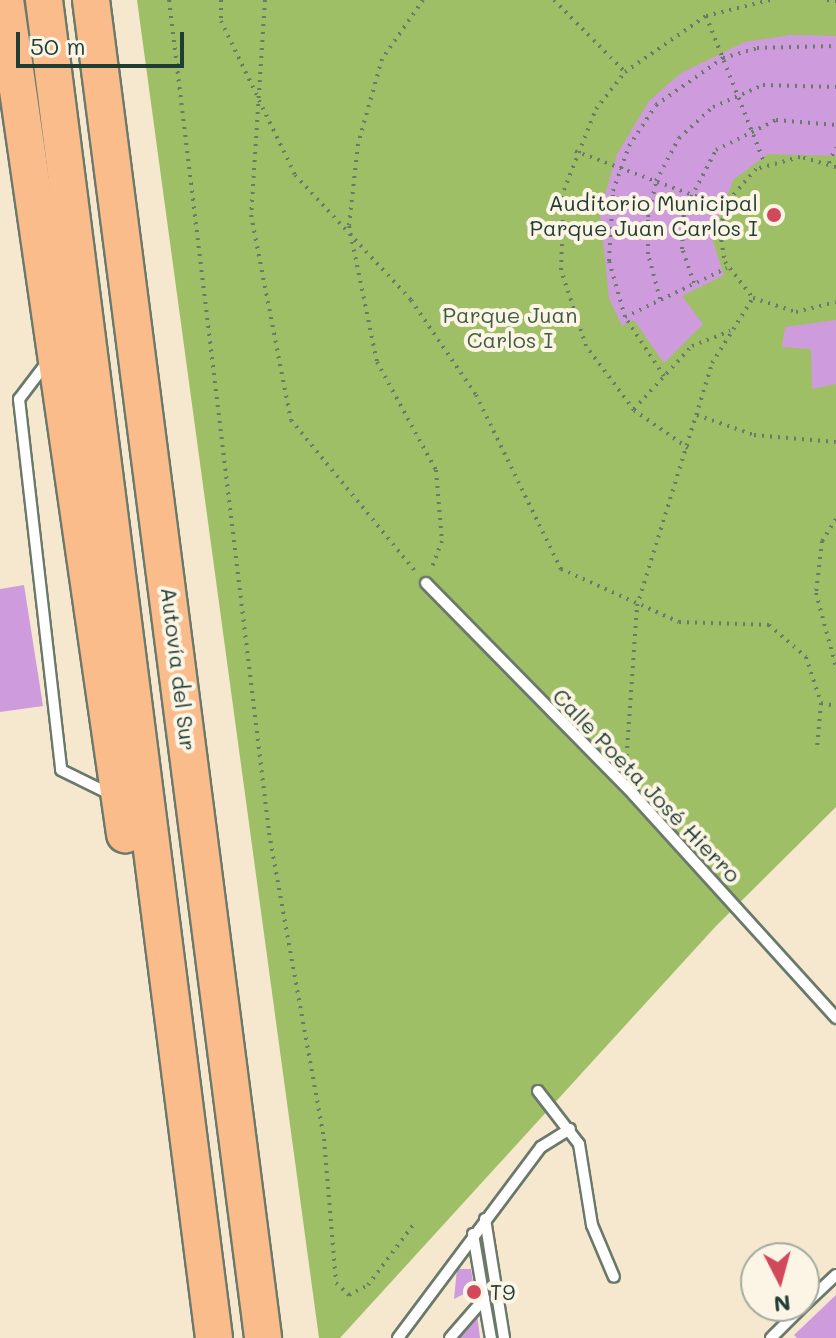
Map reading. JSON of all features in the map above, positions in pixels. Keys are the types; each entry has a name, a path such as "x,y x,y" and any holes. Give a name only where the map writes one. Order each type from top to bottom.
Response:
{"highway":[{"path":"5,0 59,346 152,1030 192,1173"},
{"path":"44,0 214,1338"},
{"name":"Autovía del Sur","path":"91,0 263,1338"},
{"path":"103,99 114,0"}],"lane":[{"path":"59,346 19,399 61,770 120,799"},
{"name":"Calle Poeta José Hierro","path":"426,583 634,795 836,1018"},
{"path":"538,1091 579,1144 592,1225 614,1277"},
{"path":"398,1338 541,1147 570,1129"},
{"path":"485,1219 504,1338"},
{"path":"473,1234 491,1338"},
{"path":"820,1290 836,1275"},
{"path":"450,1338 484,1299"},
{"path":"771,1338 788,1322"}],"path":[{"path":"169,0 269,833 324,1139 336,1283 349,1295 368,1285 413,1225"},
{"path":"221,0 221,21 295,175 349,226 476,395 561,569 637,606 679,622 769,625 806,657 821,703 817,748"},
{"path":"265,0 255,91 251,215 291,420 426,583 442,541 436,470 377,362 349,226 358,144 382,59 423,0"},
{"path":"554,0 625,72"},
{"path":"688,448 634,410 586,346 561,270 562,203 575,151 625,72 706,16 770,0"},
{"path":"827,0 836,1"},
{"path":"706,16 765,164"},
{"path":"664,376 625,317 607,235 620,167 656,105 723,58 771,46 836,46"},
{"path":"660,299 647,237 656,181 695,121 738,94 789,82 836,87"},
{"path":"694,283 682,249 687,193 716,150 751,128 800,118 836,125"},
{"path":"829,163 836,147"},
{"path":"575,151 725,207"},
{"path":"836,167 800,157 765,164 744,178 725,207 720,232 727,267 753,298 796,312 836,302"},
{"path":"625,317 727,267"},
{"path":"634,795 624,755 637,606 712,363 753,298"},
{"path":"634,410 692,346 733,330"},
{"path":"697,415 754,435 836,442"},
{"path":"836,519 822,541 816,593 836,667"},
{"path":"821,703 836,706"}],"green space":[{"name":"Parque Juan Carlos I","path":"137,0 836,0 836,807 716,926 340,1338 319,1338"}],"building":[{"path":"791,35 836,36 836,156 768,154 733,180 712,239 724,275 682,296 703,324 664,363 634,320 622,326 609,298 600,212 617,154 649,101 681,73 745,42"},
{"path":"836,320 836,384 812,389 811,349 782,347 785,327"},
{"path":"24,585 43,706 0,712 0,589"},
{"path":"457,1269 471,1269 474,1289 454,1299"},
{"path":"836,1295 836,1338 797,1338 794,1335 808,1322 820,1322 820,1310"},
{"path":"476,1305 480,1338 457,1338 455,1321"}],"place":[{"name":"Auditorio Municipal Parque Juan Carlos I","path":"774,215"},
{"name":"T9","path":"474,1292"}]}
